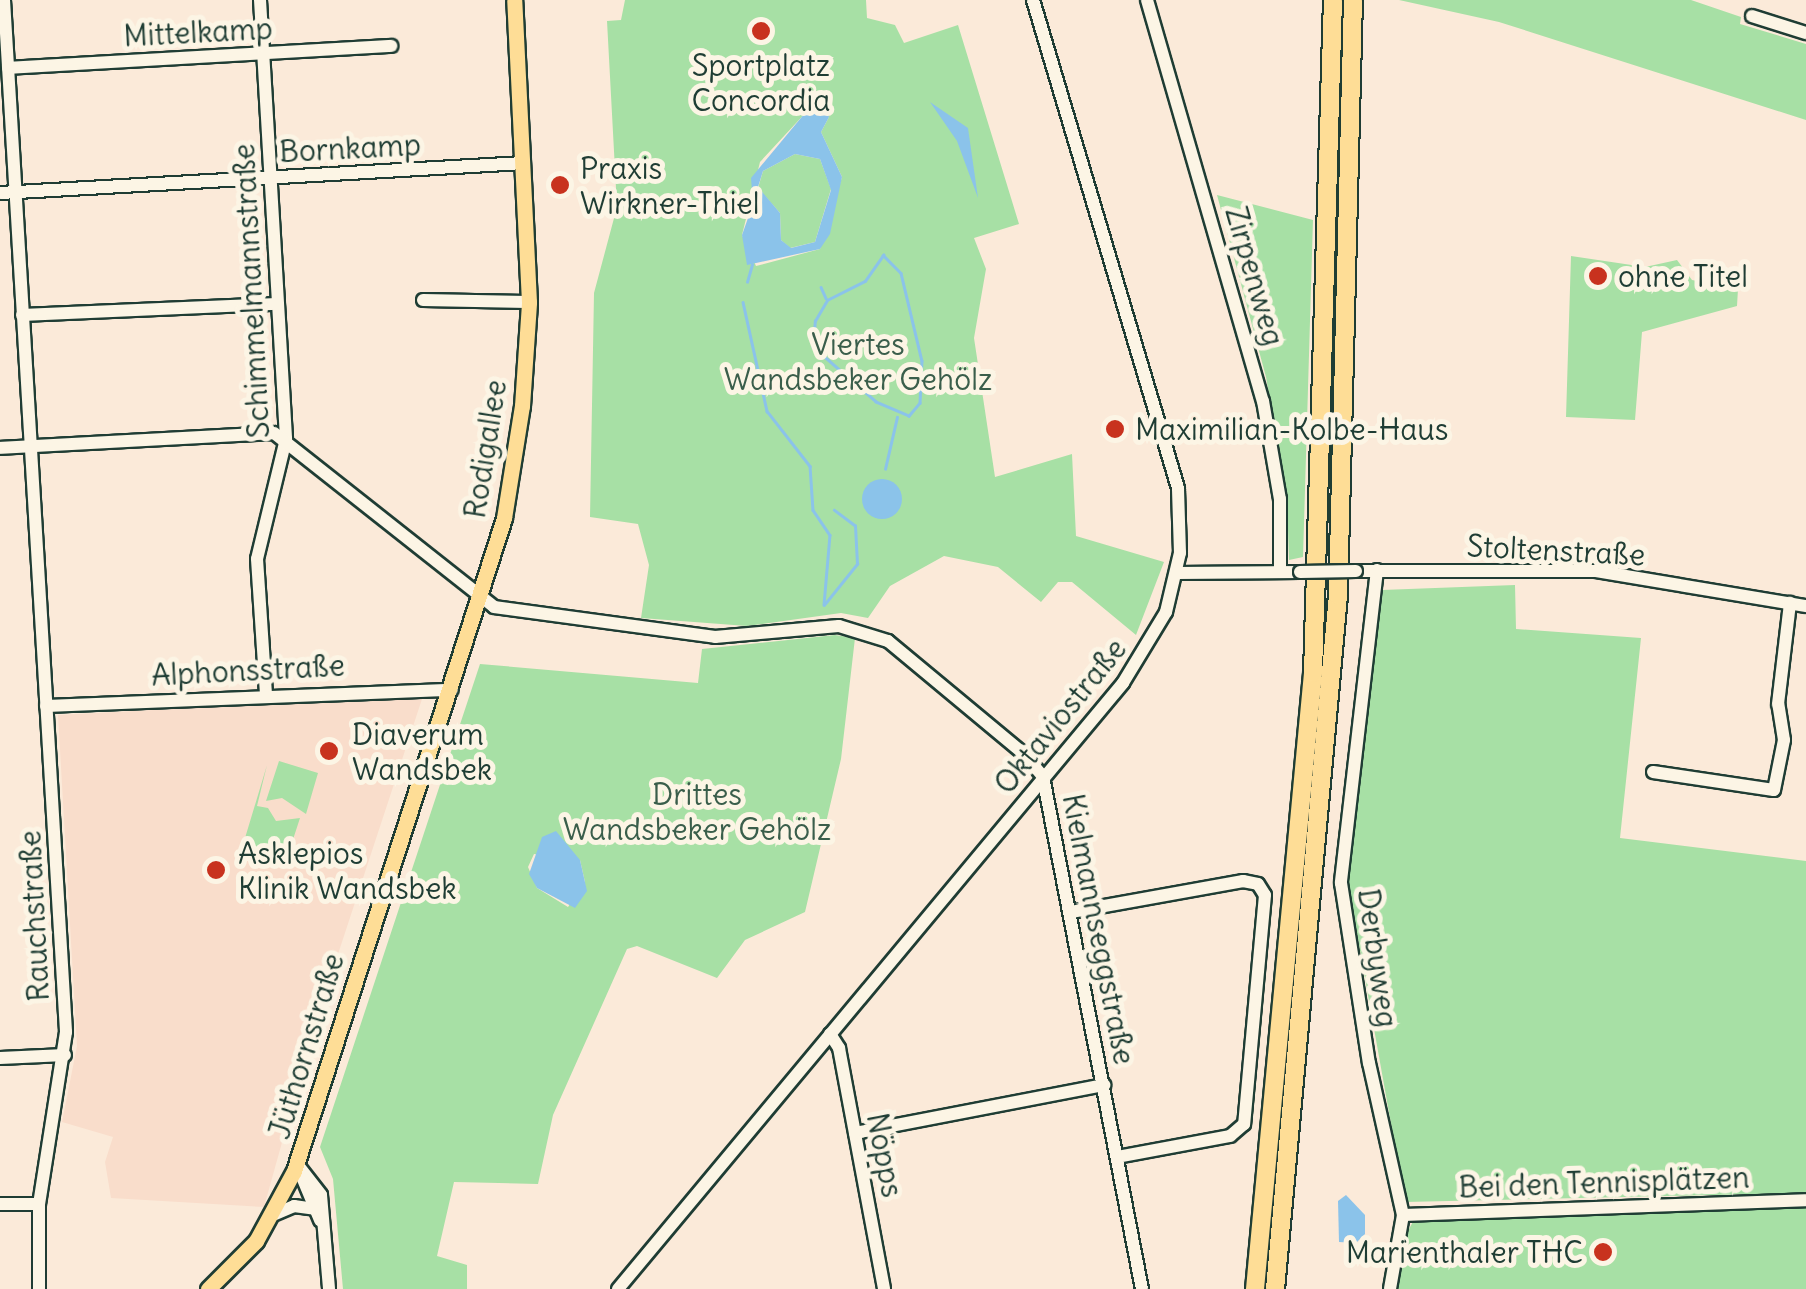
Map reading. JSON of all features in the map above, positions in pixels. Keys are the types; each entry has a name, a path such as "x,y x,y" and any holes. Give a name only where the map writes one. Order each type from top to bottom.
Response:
{"highway":[{"path":"1255,1289 1313,674 1332,0"},
{"path":"1274,1289 1338,595 1353,0"}],"main road":[{"name":"Rodigallee","path":"480,602 516,455 529,302 514,0"},
{"name":"Jüthornstraße","path":"297,1164 480,602"},
{"path":"208,1289 273,1215 297,1164"}],"street":[{"name":"Rauchstraße","path":"4,0 66,1055 39,1204 39,1289"},
{"name":"Schimmelmannstraße","path":"260,0 286,439 257,559 266,696"},
{"name":"Oktaviostraße","path":"625,1285 1148,648 1177,573 1181,515 1163,420 1033,0"},
{"name":"Zirpenweg","path":"1147,0 1263,401 1280,499 1280,572"},
{"path":"1752,16 1806,34"},
{"name":"Mittelkamp","path":"8,68 391,46"},
{"name":"Bornkamp","path":"0,192 524,162"},
{"path":"422,300 529,302"},
{"path":"22,315 276,304"},
{"path":"0,448 274,434 286,439 480,602"},
{"name":"Derbyweg","path":"1377,570 1341,883 1368,1063 1403,1214 1390,1289"},
{"name":"Stoltenstraße","path":"1177,573 1596,572 1806,606"},
{"name":"Kielmannseggstraße","path":"480,602 715,637 839,626 866,630 948,691 1043,777 1142,1289"},
{"path":"1653,772 1774,790 1784,740 1778,704 1790,603"},
{"name":"Alphonsstraße","path":"46,706 452,690"},
{"path":"1071,912 1243,880 1258,884 1265,896 1244,1124 1230,1136 1116,1157"},
{"name":"Nöpps","path":"830,1034 839,1048 884,1289"},
{"path":"0,1058 66,1055"},
{"path":"855,1132 1104,1085"},
{"name":"Jüthornstraße","path":"297,1164 324,1237"},
{"name":"Jüthornstraße","path":"297,1164 318,1186 329,1289"},
{"name":"Bei den Tennisplätzen","path":"1403,1214 1806,1200"},
{"path":"0,1204 39,1204"},
{"path":"273,1215 294,1206 316,1210"}],"shaded area":[{"name":"Asklepios Klinik Wandsbek","path":"418,696 422,699 315,1024 264,1207 111,1198 105,1162 113,1137 62,1122 77,1046 58,715"}],"green space":[{"name":"Viertes Wandsbeker Gehölz","path":"625,0 866,0 867,18 895,25 904,43 958,25 1019,224 974,238 986,269 974,338 995,477 1072,454 1076,536 1164,562 1136,635 1072,582 1058,582 1041,602 998,567 944,556 890,586 868,618 841,613 747,626 641,618 649,565 638,524 590,517 594,293 617,207 607,21 621,20","holes":["810,108 829,117 821,132 842,177 820,249 756,266 742,235 760,162"]},
{"path":"1399,0 1691,0 1741,17 1740,24 1806,44 1806,120 1499,22"},
{"path":"795,154 820,159 831,189 815,242 790,248 781,240 780,213 758,188 763,171"},
{"path":"1217,195 1313,220 1303,557 1289,560 1287,501 1266,377"},
{"path":"1571,256 1645,267 1677,260 1692,280 1738,289 1737,306 1642,332 1635,420 1566,417"},
{"path":"1515,585 1516,629 1641,638 1620,838 1806,861 1806,1193 1405,1202 1346,872 1364,666 1382,590"},
{"name":"Drittes Wandsbeker Gehölz","path":"835,635 855,638 841,759 805,912 745,940 717,978 637,946 627,949 553,1115 538,1184 454,1182 437,1256 467,1265 467,1289 343,1289 333,1179 320,1147 480,664 698,683 702,649","holes":["534,854 580,860 585,882 568,907 537,888 528,867"]},
{"path":"279,761 318,773 306,814 282,798 266,801"},
{"path":"267,765 257,806 268,808 276,821 300,818 285,864 242,848"},
{"name":"Marienthaler THC","path":"1806,1205 1806,1289 1397,1289 1403,1240 1415,1218"}],"water":[{"path":"930,102 968,128 978,198 957,141"},
{"path":"810,107 825,108 829,117 821,132 842,177 830,234 820,249 747,265 742,235 753,204 751,178","holes":["795,154 820,159 831,190 815,242 791,248 781,240 780,213 758,187 763,171"]},
{"path":"882,479 896,485 902,499 896,513 882,519 868,513 862,499 868,485"},
{"path":"556,831 580,860 587,891 575,908 537,888 529,874 542,837"},
{"path":"1346,1195 1365,1215 1365,1234 1356,1243 1339,1242 1338,1201"}],"waterway":[{"path":"883,255 901,273 922,361 920,403 909,416 876,402 813,347 815,321 827,300 865,281 883,255"},
{"path":"747,282 752,265"},
{"path":"821,287 826,298"},
{"path":"743,302 767,411 810,466 813,510 830,535 824,605 857,564 855,526 834,510"},
{"path":"885,469 897,417"}],"place":[{"name":"Sportplatz Concordia","path":"761,31"},
{"name":"Praxis Wirkner-Thiel","path":"560,185"},
{"name":"ohne Titel","path":"1598,276"},
{"name":"Maximilian-Kolbe-Haus","path":"1115,429"},
{"name":"Diaverum Wandsbek","path":"329,751"},
{"name":"Asklepios Klinik Wandsbek","path":"216,870"},
{"name":"Marienthaler THC","path":"1603,1252"}]}
